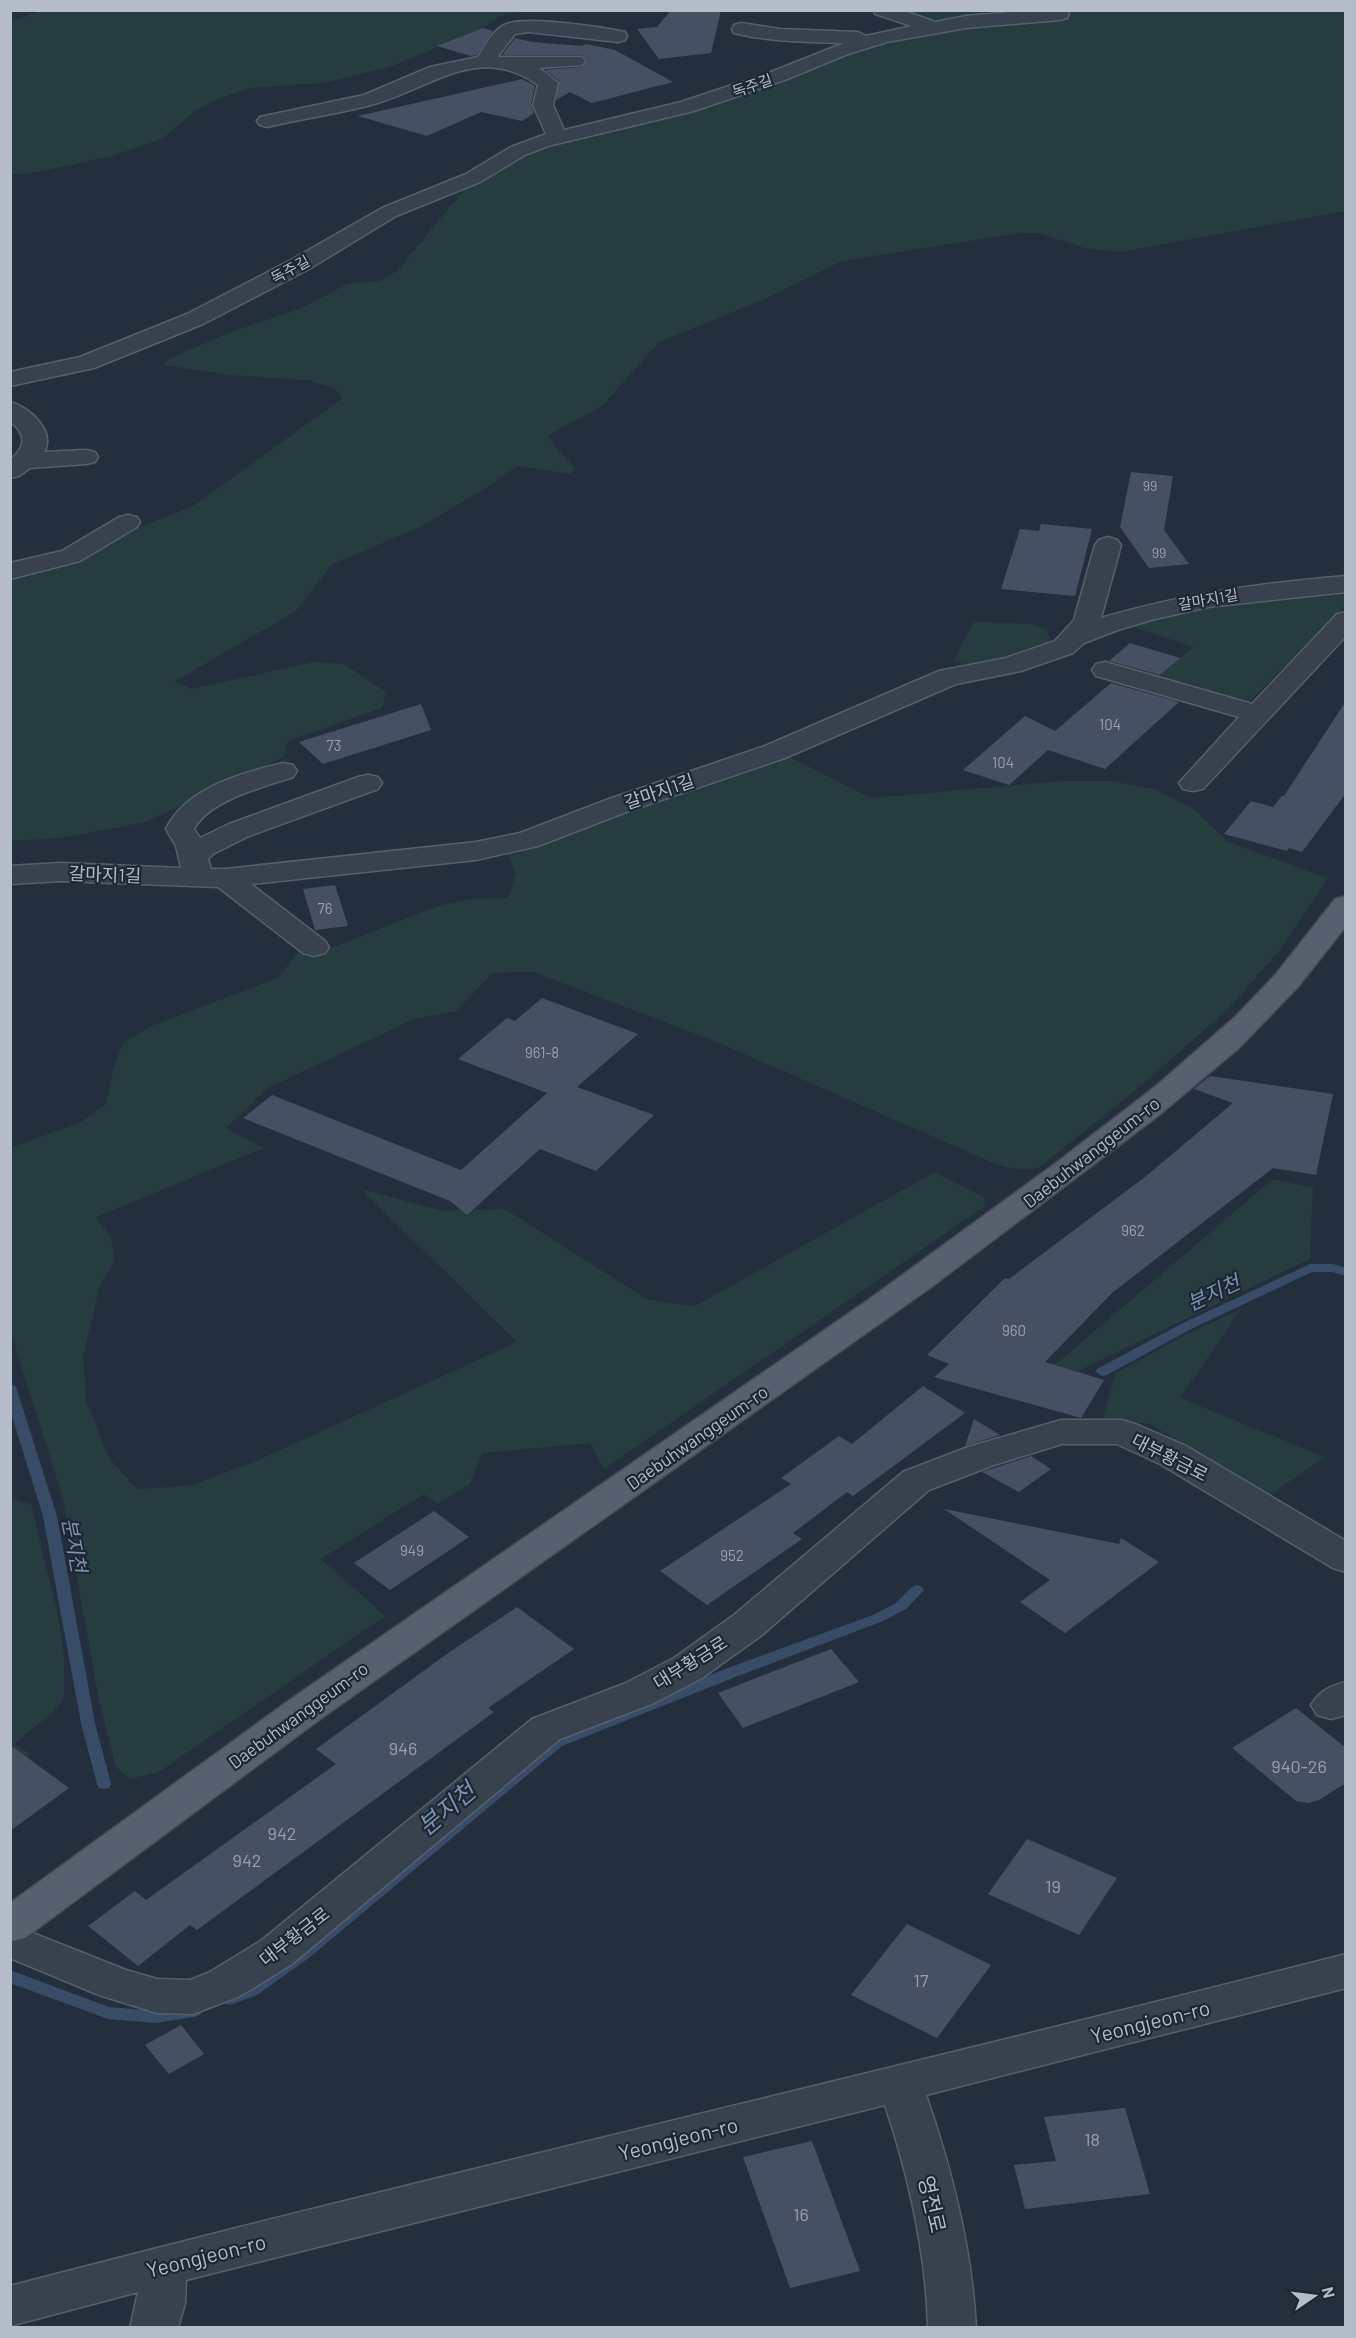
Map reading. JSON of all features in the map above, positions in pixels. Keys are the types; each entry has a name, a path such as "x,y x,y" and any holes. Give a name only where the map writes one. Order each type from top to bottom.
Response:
{"main road":[{"name":"Daebuhwanggeum-ro","path":"10,1926 102,1856 338,1686 587,1514 1032,1199 1178,1085 1228,1041 1289,978 1346,905"}],"street":[{"name":"독주길","path":"882,10 933,27"},
{"name":"독주길","path":"10,379 86,363 195,319 301,264 389,212 462,183 518,151 559,136 697,104 871,40 933,27 1060,14"},
{"path":"487,62 487,58 509,29 514,27 529,26 618,36"},
{"name":"독주길","path":"741,29 780,35 846,36 871,40"},
{"path":"267,121 369,100 423,76 487,62 575,61"},
{"path":"513,63 548,83 543,105 553,129 559,136"},
{"path":"10,409 29,422 35,430 35,448 17,466"},
{"path":"17,466 86,458"},
{"path":"10,571 71,556 128,522"},
{"path":"1075,637 1086,621 1108,545"},
{"name":"갈마지1길","path":"10,875 61,872 205,871 476,851 528,840 619,805 775,752 949,677 1033,659 1064,647 1075,637 1126,619 1190,602 1232,594 1346,584"},
{"path":"1193,783 1346,620"},
{"path":"1105,670 1257,714"},
{"path":"283,771 213,798 195,808 182,819 180,829 205,871 314,948"},
{"path":"205,871 204,848 239,830 368,783"},
{"name":"대부황금로","path":"10,1940 114,1983 157,1996 193,1997 225,1984 277,1952 546,1729 640,1693 688,1668 714,1650 748,1625 916,1481 981,1456 1061,1432 1122,1432 1173,1455 1346,1559"},
{"name":"Yeongjeon-ro","path":"10,2306 163,2265 900,2084 1346,1971"},
{"name":"영전로","path":"900,2084 911,2114 937,2214 948,2276 952,2328"},
{"path":"154,2328 161,2303 163,2265"}],"green space":[{"path":"44,10 522,11 500,16 483,28 390,67 323,83 251,88 220,98 195,111 162,139 112,156 29,174 11,174 10,21"},
{"path":"977,10 996,15 1038,10 1345,11 1345,211 1121,252 1085,248 1038,233 1020,233 842,261 767,298 659,342 602,406 547,436 575,469 570,474 517,466 491,485 420,527 331,565 296,611 174,682 192,689 314,662 344,664 386,692 382,708 288,741 284,757 146,822 61,838 11,841 11,578 193,506 343,398 334,388 307,380 228,375 164,365 168,359 231,332 302,308 347,284 379,281 397,271 467,186 542,145 689,109 849,49 939,28 893,11"},
{"path":"1345,589 1345,606 1249,702 1159,676 1193,647 1131,626 1208,603"},
{"path":"974,622 1032,624 1046,629 1051,640 1030,653 1004,662 977,665 953,661"},
{"path":"784,754 871,798 1062,781 1112,781 1156,790 1193,808 1228,842 1328,878 1279,951 1227,1010 1143,1084 1040,1167 1015,1169 991,1162 712,1040 533,972 493,973 456,1011 414,1019 268,1088 226,1128 264,1148 96,1217 111,1238 115,1261 100,1285 83,1356 86,1400 109,1458 137,1489 189,1486 256,1461 517,1342 361,1189 443,1211 505,1209 648,1300 695,1306 935,1172 984,1197 985,1206 604,1469 590,1443 483,1453 469,1485 437,1504 424,1494 321,1559 385,1616 159,1772 130,1779 116,1767 98,1696 63,1499 11,1333 10,1148 81,1122 106,1104 113,1070 123,1043 151,1026 278,978 302,947 313,955 438,906 469,899 508,898 516,873 506,853 525,850"},
{"path":"1273,1179 1313,1188 1310,1259 1045,1387 1036,1381"},
{"path":"1241,1309 1180,1398 1325,1457 1269,1496 1150,1424 1102,1420 1116,1373 1187,1334"},
{"path":"11,1499 31,1504 57,1612 64,1654 64,1697 52,1713 14,1744 29,1753 28,1758 11,1771"}],"building":[{"path":"671,10 721,10 711,53 659,59 637,29 657,27"},
{"path":"483,28 493,31 477,55 471,56 437,46"},
{"path":"515,38 532,42 582,46 586,44 615,50 673,82 592,103 570,92 556,100 559,81 545,70 582,67 587,60 582,55 502,55"},
{"path":"522,79 535,86 531,104 534,113 522,121 481,112 427,136 358,116"},
{"path":"1131,472 1173,476 1164,530 1189,564 1149,568 1120,527"},
{"path":"1041,524 1092,529 1075,596 1001,589 1020,529 1039,531"},
{"path":"1130,643 1180,658 1160,675 1109,661"},
{"path":"1111,683 1179,702 1105,769 1048,750 1009,785 963,770 1025,716 1055,731"},
{"path":"1346,701 1346,793 1302,852 1289,848 1287,851 1224,834 1251,801 1273,807 1284,796"},
{"path":"421,704 431,730 323,764 299,742"},
{"path":"335,885 348,926 315,930 303,889"},
{"path":"542,998 638,1034 577,1087 654,1115 596,1171 540,1149 467,1215 450,1201 243,1118 272,1095 461,1170 547,1093 458,1059 507,1018 515,1021"},
{"path":"1210,1076 1333,1094 1316,1175 1273,1168 1112,1293 1045,1362 1104,1380 1081,1418 934,1377 949,1364 927,1355 1005,1278 1009,1279 1145,1177 1233,1103 1194,1089"},
{"path":"923,1386 965,1413 853,1496 847,1492 793,1533 802,1539 707,1605 660,1571 791,1484 781,1478 839,1436 852,1444"},
{"path":"974,1419 1000,1435 965,1446"},
{"path":"1031,1456 1051,1469 1019,1492 982,1472"},
{"path":"944,1509 1119,1544 1121,1538 1159,1562 1065,1633 1020,1602 1050,1580"},
{"path":"434,1511 469,1537 390,1590 354,1563"},
{"path":"517,1607 574,1649 488,1708 494,1712 197,1930 190,1925 138,1966 88,1926 135,1891 146,1900 336,1764 316,1749 451,1651"},
{"path":"831,1649 859,1682 743,1728 718,1693"},
{"path":"1296,1708 1346,1748 1346,1783 1319,1800 1308,1803 1296,1801 1232,1748"},
{"path":"10,1745 69,1788 10,1831"},
{"path":"1027,1839 1117,1878 1079,1935 988,1894"},
{"path":"907,1924 991,1965 937,2038 851,1995"},
{"path":"181,2025 204,2054 169,2074 145,2045"},
{"path":"1125,2108 1150,2194 1025,2209 1014,2165 1056,2161 1044,2117"},
{"path":"812,2141 860,2271 790,2288 743,2157"}],"waterway":[{"name":"분지천","path":"1102,1372 1187,1326 1310,1268 1333,1268 1346,1272"},
{"name":"분지천","path":"10,1387 50,1516 88,1723 104,1784"},
{"name":"분지천","path":"230,1999 251,1991 305,1953 557,1742 733,1672 878,1618 901,1606 917,1590"},
{"name":"분지천","path":"10,1976 108,2013 156,2017 194,2011"}]}
